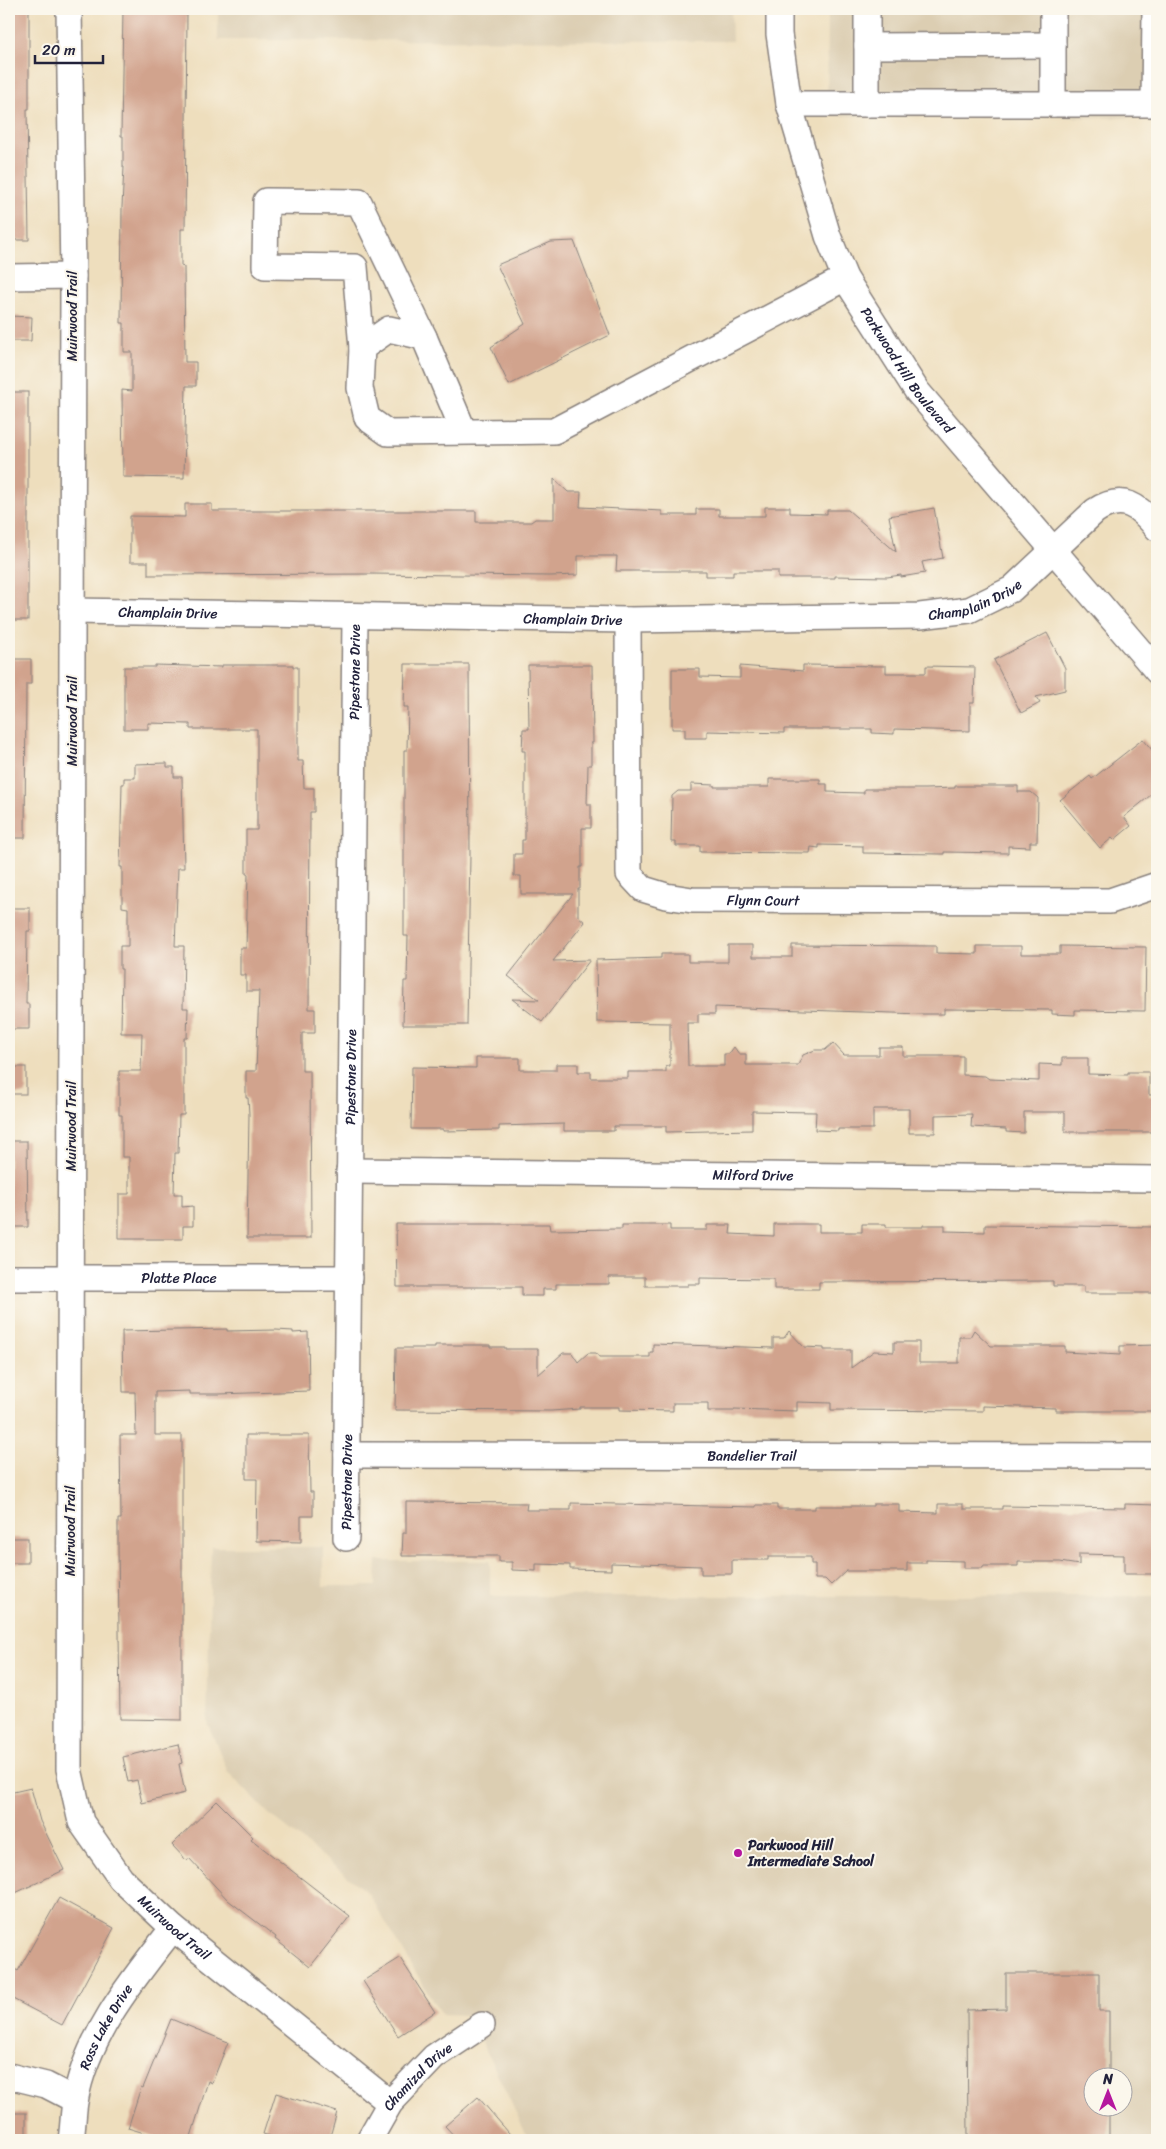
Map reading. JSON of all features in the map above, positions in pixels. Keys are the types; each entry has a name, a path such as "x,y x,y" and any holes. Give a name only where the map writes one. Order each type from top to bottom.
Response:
{"street":[{"name":"Muirwood Trail","path":"69,9 72,276 69,1768 81,1822 121,1879 173,1928 390,2103"},
{"name":"Parkwood Hill Boulevard","path":"779,9 779,34 789,104 828,236 845,278 917,391 1157,671"},
{"path":"866,9 868,104"},
{"path":"1053,9 1054,104"},
{"path":"789,104 1156,104 1155,9"},
{"path":"867,46 1054,45"},
{"path":"464,432 424,336 359,202 266,201 264,266 355,267 362,348 360,388 367,418 388,434 554,431 845,278"},
{"path":"9,277 72,276"},
{"path":"362,348 389,329 424,336"},
{"name":"Champlain Drive","path":"72,612 628,620 886,617 969,610 1012,588 1095,511 1106,504 1116,502 1135,506 1145,513 1157,528"},
{"name":"Pipestone Drive","path":"346,1538 354,616"},
{"name":"Flynn Court","path":"628,620 629,874 643,889 666,896 692,900 1110,901 1157,885"},
{"name":"Milford Drive","path":"350,1171 1157,1179"},
{"name":"Platte Place","path":"9,1278 348,1278"},
{"name":"Bandelier Trail","path":"347,1455 1157,1456"},
{"name":"Ross Lake Drive","path":"71,2140 75,2100 86,2065 110,2013 173,1928"},
{"name":"Chamizal Drive","path":"369,2140 390,2103 434,2056 482,2025"},
{"path":"9,2076 46,2085 75,2100"}],"shaded area":[{"path":"218,9 731,9 732,41 218,40"},
{"path":"828,9 1157,9 1157,118 827,116"},
{"name":"Parkwood Hill Intermediate School","path":"211,1547 323,1547 323,1586 376,1586 377,1561 490,1561 490,1596 1157,1596 1157,2140 529,2140 469,2015 441,2014 368,1893 269,1814 228,1772 207,1722"}],"building":[{"path":"9,9 29,9 29,109 27,109 29,240 9,240"},
{"path":"123,9 186,9 187,14 185,229 181,229 181,266 184,267 185,362 196,362 196,386 186,386 184,478 123,477 122,390 132,391 132,352 124,352 124,323 121,323 124,167 123,136 121,136"},
{"path":"574,241 610,335 509,385 491,347 525,324 497,265 551,242"},
{"path":"9,316 32,317 31,341 9,341"},
{"path":"9,392 28,392 28,620 9,620"},
{"path":"554,479 568,492 581,492 580,507 662,511 662,515 696,515 696,509 719,509 719,516 765,516 765,507 790,507 790,513 827,514 827,510 848,510 896,552 889,516 934,508 943,558 922,562 925,573 901,577 901,575 887,577 835,576 835,578 778,578 778,571 733,571 733,576 706,576 706,571 616,571 617,556 578,556 578,575 550,576 370,574 148,575 148,562 130,562 130,516 185,517 185,504 212,504 212,511 476,511 476,522 531,522 535,519 554,519"},
{"path":"1047,633 1065,668 1065,690 1036,697 1040,703 1021,713 994,660"},
{"path":"9,659 31,659 31,684 26,684 25,838 9,838"},
{"path":"405,664 469,664 470,856 467,1025 403,1025 404,981 407,981 408,936 404,936 404,750 407,750 408,707 404,707"},
{"path":"155,665 222,667 222,665 293,665 293,667 298,667 298,761 303,761 304,788 314,788 314,812 310,812 309,1009 315,1009 315,1033 302,1033 302,1071 310,1071 311,1238 247,1238 249,1114 248,1098 246,1098 246,1071 256,1071 259,991 246,991 246,975 240,975 240,948 246,948 248,874 246,874 246,830 257,830 257,729 190,729 190,724 148,723 148,729 124,729 124,667 155,667"},
{"path":"528,665 592,665 593,743 591,743 591,765 588,765 587,804 591,804 591,828 582,828 582,867 580,867 580,889 578,889 578,916 585,922 553,961 590,960 542,1022 512,999 539,1000 508,976 573,894 521,894 521,876 514,876 514,854 522,854 522,840 525,840 525,751 522,751 523,729 529,729"},
{"path":"803,665 886,666 886,673 926,673 926,666 975,667 974,703 970,703 970,731 894,729 894,734 872,733 872,729 784,729 784,733 707,731 707,738 685,738 685,729 672,729 672,669 700,669 700,677 740,678 740,666 803,671"},
{"path":"1143,739 1157,756 1157,790 1124,817 1131,826 1114,840 1112,838 1100,848 1060,800 1090,776 1092,779"},
{"path":"167,763 167,767 174,767 174,777 182,777 184,868 178,868 175,946 184,946 183,1008 188,1008 187,1038 184,1038 184,1115 179,1115 178,1153 175,1153 174,1194 182,1194 182,1207 193,1206 193,1226 183,1226 183,1239 119,1239 119,1194 129,1194 129,1157 122,1157 122,1115 119,1115 119,1071 141,1071 142,1033 121,1033 122,969 120,969 120,946 128,946 128,908 122,907 122,867 120,867 122,784 124,784 124,778 135,778 135,764"},
{"path":"769,779 820,779 820,784 827,784 827,792 864,793 864,789 1018,786 1018,792 1031,792 1038,798 1037,842 1030,842 1030,847 1008,846 1008,853 944,852 944,854 863,853 863,846 819,845 819,848 811,847 810,853 700,852 700,846 676,846 676,842 671,842 672,796 678,791 691,791 691,784 714,785 714,787 769,787"},
{"path":"9,908 30,908 30,931 27,931 26,1004 29,1004 29,1029 9,1029"},
{"path":"728,945 753,945 753,957 792,957 792,945 936,946 936,953 977,954 977,946 1021,946 1021,954 1060,954 1060,946 1146,947 1145,1011 1075,1010 1075,1015 1052,1014 1052,1010 944,1009 944,1014 922,1014 715,1007 715,1014 698,1014 698,1023 687,1023 688,1066 724,1066 724,1054 729,1054 734,1047 739,1054 746,1054 746,1065 798,1065 803,1055 815,1050 825,1050 833,1043 844,1055 879,1055 879,1047 903,1047 903,1056 963,1056 963,1075 985,1076 989,1079 1039,1081 1039,1064 1062,1065 1062,1058 1088,1058 1088,1074 1128,1075 1128,1072 1149,1072 1149,1095 1156,1095 1156,1132 1065,1132 1065,1112 1024,1112 1024,1133 1006,1132 1006,1129 971,1127 972,1114 935,1115 935,1133 909,1133 909,1109 873,1109 873,1129 838,1129 838,1131 815,1130 816,1112 752,1111 752,1130 666,1132 666,1126 614,1126 614,1131 564,1131 564,1124 499,1126 499,1130 443,1131 443,1129 411,1129 412,1067 476,1068 476,1058 520,1058 520,1070 556,1070 556,1064 578,1064 578,1072 591,1072 591,1078 628,1078 628,1072 666,1072 666,1066 670,1066 670,1023 597,1022 596,960 661,958 661,954 688,954 688,962 728,962"},
{"path":"9,1067 26,1067 26,1094 9,1094"},
{"path":"9,1141 27,1141 28,1227 9,1227"},
{"path":"396,1224 549,1224 550,1230 622,1229 622,1225 670,1225 670,1230 707,1230 707,1225 731,1225 730,1234 774,1236 774,1224 819,1224 819,1232 862,1232 862,1224 886,1224 886,1227 945,1225 945,1231 985,1232 985,1225 1157,1227 1157,1293 1084,1293 1084,1286 1053,1286 1053,1281 819,1282 819,1289 774,1289 774,1279 700,1278 700,1284 688,1284 688,1286 645,1286 645,1277 609,1277 609,1284 556,1284 556,1289 543,1289 543,1296 522,1296 522,1287 397,1287"},
{"path":"227,1329 227,1331 276,1330 293,1331 293,1333 308,1332 309,1391 219,1394 190,1394 190,1391 155,1392 155,1435 182,1435 182,1720 120,1719 118,1519 121,1519 120,1435 136,1435 135,1392 123,1392 122,1331"},
{"path":"974,1330 991,1346 1065,1346 1065,1352 1120,1355 1120,1346 1157,1345 1157,1411 1056,1411 1056,1408 983,1406 983,1411 831,1410 831,1403 797,1402 797,1411 734,1409 734,1411 708,1411 708,1403 673,1403 673,1411 619,1410 619,1407 580,1407 580,1409 551,1411 395,1410 396,1348 435,1348 435,1345 490,1345 490,1347 505,1347 505,1349 538,1349 538,1375 563,1353 572,1353 578,1362 588,1353 596,1353 599,1357 650,1357 650,1352 653,1352 653,1344 773,1348 773,1338 784,1338 789,1331 804,1347 824,1348 824,1350 851,1350 851,1368 874,1351 894,1352 894,1342 919,1342 919,1363 959,1363 959,1337 970,1337"},
{"path":"246,1435 309,1435 310,1492 313,1492 313,1516 301,1516 301,1542 256,1541 257,1479 246,1479"},
{"path":"406,1502 527,1503 526,1510 571,1510 571,1503 756,1507 756,1505 777,1505 777,1509 815,1509 815,1506 899,1504 899,1512 938,1513 938,1504 963,1504 963,1509 1002,1509 1002,1506 1125,1508 1125,1504 1157,1505 1157,1574 1124,1574 1124,1555 1079,1554 1079,1565 1060,1562 1018,1562 1018,1566 964,1568 964,1561 926,1560 926,1563 907,1563 907,1571 846,1571 831,1585 825,1579 815,1579 815,1564 811,1564 811,1557 768,1557 768,1560 732,1560 732,1574 701,1574 701,1566 611,1563 611,1570 570,1569 570,1565 536,1564 536,1571 512,1570 512,1562 499,1562 499,1556 402,1556 403,1533 406,1533"},
{"path":"9,1538 28,1538 28,1563 9,1563"},
{"path":"178,1744 182,1763 179,1764 185,1793 142,1803 137,1780 128,1782 123,1757"},
{"path":"31,1788 40,1821 64,1870 9,1896 9,1793"},
{"path":"217,1801 253,1837 251,1839 350,1916 310,1967 275,1939 276,1937 228,1900 189,1858 187,1861 172,1845"},
{"path":"59,1898 114,1928 62,2025 9,1997 9,1966 18,1971"},
{"path":"400,1958 435,2012 398,2036 363,1981"},
{"path":"1006,1973 1099,1973 1099,2011 1109,2011 1109,2066 1084,2066 1084,2116 1109,2116 1109,2140 968,2140 967,2010 1006,2009"},
{"path":"171,2019 228,2042 212,2083 208,2081 190,2140 167,2140 128,2128 141,2087 143,2088"},
{"path":"276,2093 337,2112 329,2140 283,2140 263,2134"},
{"path":"478,2097 515,2140 458,2140 445,2126"},
{"path":"9,2113 26,2113 26,2140 9,2140"}],"place":[{"name":"Parkwood Hill Intermediate School","path":"738,1853"}]}
